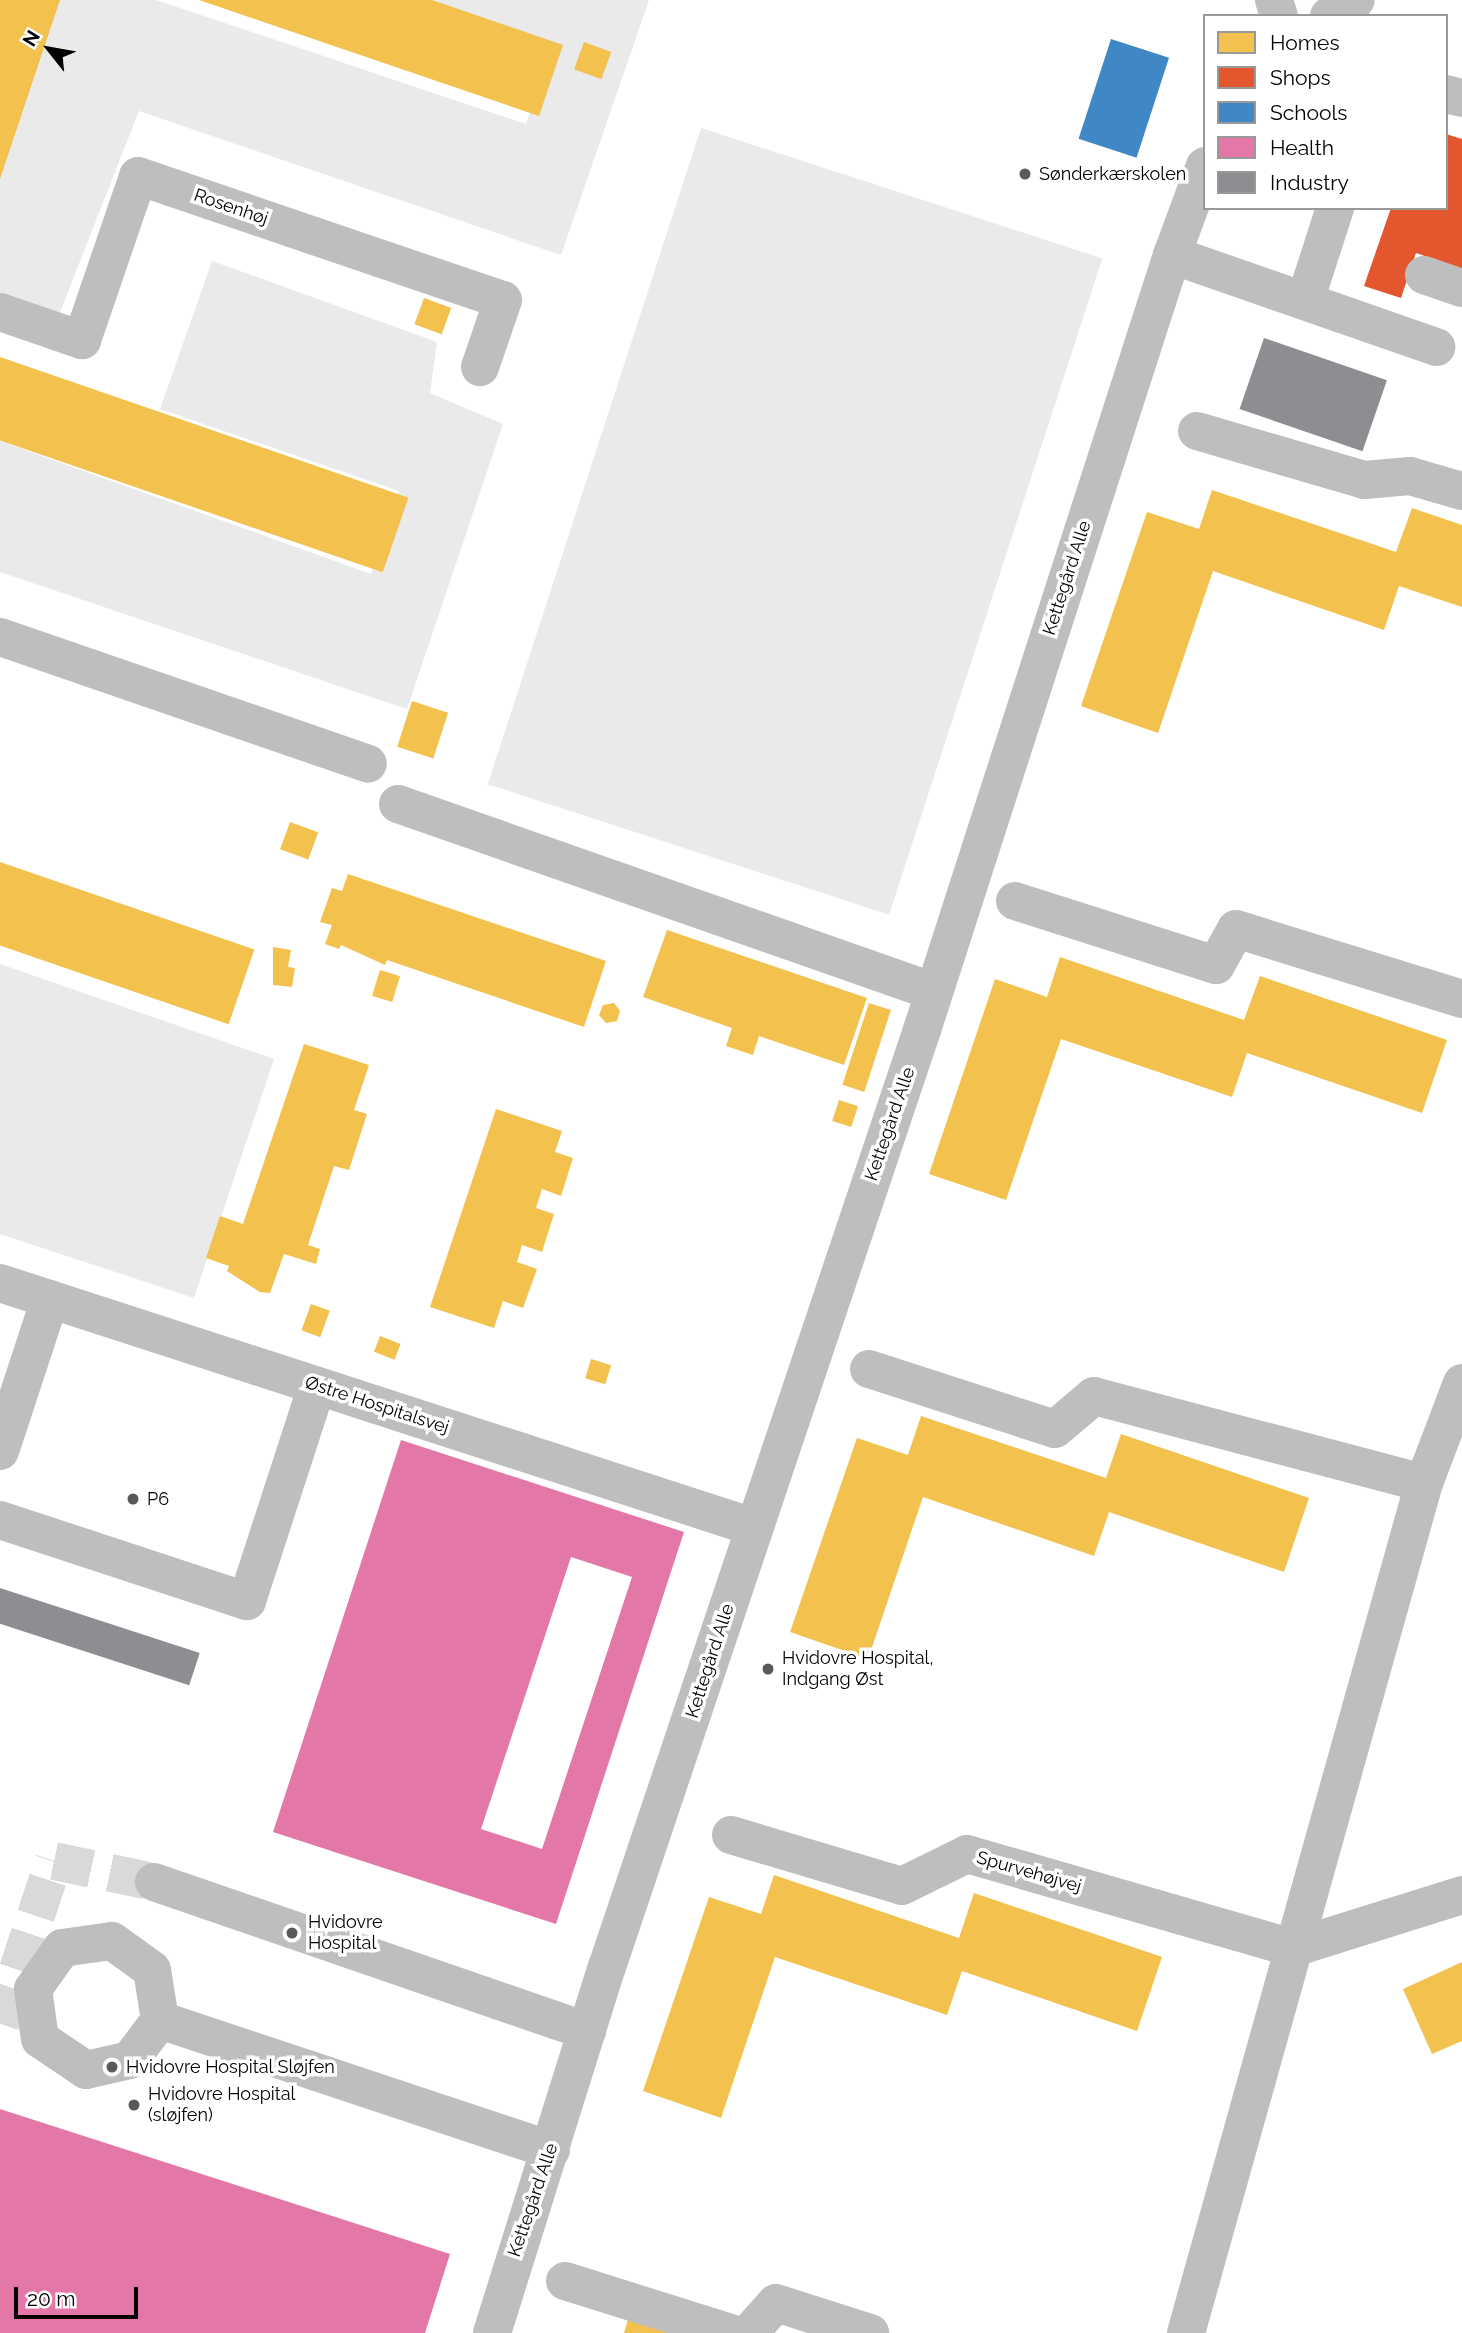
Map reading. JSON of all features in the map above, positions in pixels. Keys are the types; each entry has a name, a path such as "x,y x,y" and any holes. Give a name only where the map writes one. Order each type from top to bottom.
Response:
{"street":[{"path":"1332,14 1356,0"},
{"name":"Kettegård Alle","path":"492,2333 587,2031 932,991 1172,256 1203,171"},
{"name":"Rosenhøj","path":"0,312 82,340 138,176 503,300 480,367"},
{"path":"1305,301 1334,210"},
{"path":"1172,256 1436,347"},
{"path":"1424,275 1462,288"},
{"path":"1197,431 1365,480 1410,476 1462,491"},
{"path":"0,637 368,764"},
{"path":"398,804 932,991"},
{"path":"1016,901 1216,965 1236,929 1462,999"},
{"name":"Østre Hospitalsvej","path":"0,1283 753,1527"},
{"path":"0,1451 50,1299"},
{"path":"869,1369 1055,1429 1094,1396 1440,1466"},
{"path":"1186,2333 1293,1948 1440,1466 1462,1383"},
{"path":"0,1520 247,1601 317,1385"},
{"name":"Spurvehøjvej","path":"731,1835 902,1886 967,1854 1293,1948"},
{"path":"153,1882 587,2031"},
{"path":"1293,1948 1462,1895"},
{"path":"160,2020 551,2150"},
{"path":"565,2281 732,2333"},
{"path":"749,2333 776,2303 870,2333"}],"shaded area":[{"path":"52,0 156,0 526,124 553,44 422,0 649,0 561,255 139,111 53,330 0,312 0,153"},
{"path":"701,128 1102,258 889,915 488,784"},
{"path":"212,261 437,342 430,393 503,424 407,709 0,572 0,441 371,574 399,491 160,409"},
{"path":"0,964 274,1059 194,1298 0,1234"}],"building: Homes":[{"path":"0,0 60,0 0,179"},
{"path":"199,0 432,0 563,45 539,116"},
{"path":"584,42 611,52 601,79 574,69"},
{"path":"424,298 451,308 442,334 414,324"},
{"path":"0,357 408,498 383,572 0,441"},
{"path":"1212,490 1396,552 1412,508 1462,525 1462,607 1399,586 1384,630 1213,571 1158,733 1081,706 1147,512 1199,529"},
{"path":"412,701 448,713 433,758 397,747"},
{"path":"290,822 318,832 308,860 280,849"},
{"path":"0,862 254,950 229,1024 0,946"},
{"path":"348,874 606,961 584,1027 387,960 385,965 341,945 339,949 325,944 332,925 320,922 332,888 342,891"},
{"path":"667,930 867,998 844,1065 759,1036 753,1055 726,1046 732,1028 643,997"},
{"path":"273,947 291,950 288,967 295,968 292,987 273,985"},
{"path":"1060,957 1244,1020 1260,976 1447,1040 1422,1113 1247,1053 1232,1097 1061,1039 1006,1200 929,1174 995,979 1047,997"},
{"path":"380,970 400,976 392,1002 372,996"},
{"path":"614,1003 620,1011 617,1021 606,1023 599,1015 603,1005"},
{"path":"869,1003 891,1010 864,1092 842,1085"},
{"path":"304,1044 369,1065 354,1110 367,1114 349,1170 334,1166 308,1245 320,1249 316,1264 284,1254 270,1293 260,1292 227,1271 229,1266 206,1258 220,1216 243,1224"},
{"path":"839,1100 858,1106 851,1127 832,1121"},
{"path":"496,1109 562,1131 555,1152 573,1158 561,1196 542,1189 536,1208 554,1214 542,1252 522,1245 517,1262 537,1269 523,1308 503,1301 494,1328 430,1307"},
{"path":"311,1304 330,1311 320,1337 301,1330"},
{"path":"380,1336 401,1344 394,1360 374,1352"},
{"path":"591,1359 611,1365 605,1384 585,1378"},
{"path":"921,1416 1106,1478 1121,1434 1309,1498 1284,1572 1109,1512 1094,1556 923,1497 868,1659 790,1632 857,1438 908,1455"},
{"path":"774,1875 959,1938 974,1893 1162,1957 1137,2031 962,1971 947,2015 775,1957 721,2118 643,2091 709,1897 761,1914"},
{"path":"1462,1962 1462,2041 1432,2054 1403,1989"},
{"path":"629,2316 678,2333 624,2333"}],"building: Shops":[{"path":"1448,135 1462,139 1462,269 1416,253 1401,298 1364,286 1390,210 1448,210"}],"building: Schools":[{"path":"1111,39 1169,58 1137,158 1079,139"}],"building: Health":[{"path":"401,1440 684,1532 556,1924 273,1832","holes":["571,1557 632,1577 542,1849 481,1829"]},
{"path":"0,2109 450,2254 425,2333 0,2333"}],"building: Industry":[{"path":"1264,338 1387,380 1362,451 1240,409"},
{"path":"0,1588 200,1653 189,1685 0,1624"}],"tunnel":[{"path":"0,2024 54,1861 154,1882"}],"place":[{"name":"Sønderkærskolen","path":"1025,174"},
{"name":"P6","path":"133,1499"},
{"name":"Hvidovre Hospital, Indgang Øst","path":"768,1669"},
{"name":"Hvidovre Hospital","path":"292,1933"},
{"name":"Hvidovre Hospital Sløjfen","path":"112,2067"},
{"name":"Hvidovre Hospital (sløjfen)","path":"134,2105"}]}
